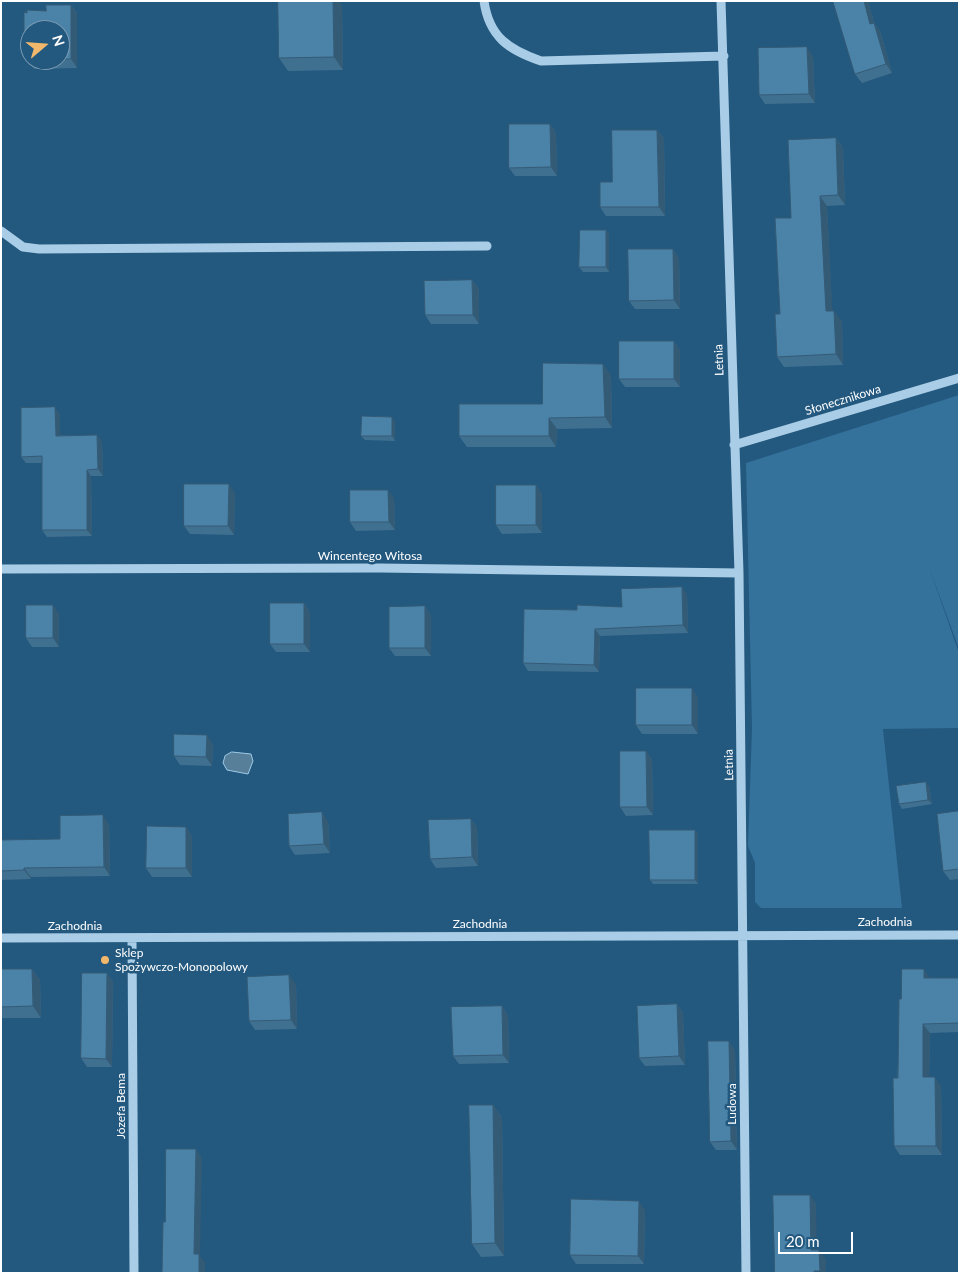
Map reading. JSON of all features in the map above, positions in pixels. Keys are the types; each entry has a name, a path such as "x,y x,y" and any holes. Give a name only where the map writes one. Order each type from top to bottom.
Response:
{"street":[{"path":"484,1 492,28 504,42 520,54 541,60 724,56"},
{"name":"Letnia","path":"721,1 739,573 743,935"},
{"path":"1,231 23,247 39,249 487,246"},
{"name":"Słonecznikowa","path":"734,445 959,378"},
{"name":"Wincentego Witosa","path":"1,569 380,568 739,573"},
{"name":"Ludowa","path":"743,935 746,1273"},
{"name":"Zachodnia","path":"1,938 959,935"},
{"name":"Józefa Bema","path":"132,938 134,1273"}],"shaded area":[{"path":"959,395 959,649 929,567 959,653 959,728 883,729 902,908 761,908 755,902 755,863 748,846 752,728 746,463"},
{"path":"232,752 251,754 253,761 248,774 227,770 223,763 225,756"}],"building":[{"path":"278,1 333,1 334,57 279,58"},
{"path":"833,1 864,1 870,24 874,23 886,64 855,74"},
{"path":"46,5 71,5 71,59 70,20 24,20 24,12 27,13 27,10 46,11"},
{"path":"807,47 809,94 759,95 758,48"},
{"path":"509,124 550,124 551,167 509,168"},
{"path":"612,130 657,130 659,207 600,207 600,182 612,182"},
{"path":"836,138 838,195 820,196 826,311 834,311 836,354 777,357 775,314 780,314 775,218 791,218 788,140"},
{"path":"580,230 606,230 606,267 579,267"},
{"path":"628,249 673,249 674,300 629,301"},
{"path":"472,280 473,315 425,315 424,281"},
{"path":"619,341 674,341 674,379 619,379"},
{"path":"543,363 603,364 605,417 549,418 549,436 459,436 459,404 542,404"},
{"path":"55,407 56,436 97,435 98,469 87,470 87,530 42,530 42,456 21,457 21,408"},
{"path":"362,416 392,417 392,436 361,436"},
{"path":"184,484 229,484 228,526 184,526"},
{"path":"496,485 536,485 536,525 496,525"},
{"path":"350,490 388,490 389,522 350,522"},
{"path":"682,587 683,625 595,629 594,665 523,663 524,609 577,610 577,605 622,607 621,589"},
{"path":"270,603 304,603 304,644 270,644"},
{"path":"26,605 53,605 53,638 26,638"},
{"path":"425,606 425,648 389,648 389,607"},
{"path":"636,688 692,688 692,725 636,725"},
{"path":"174,734 207,735 206,757 174,756"},
{"path":"620,751 646,751 647,807 620,807"},
{"path":"926,782 928,800 899,804 896,786"},
{"path":"959,811 959,869 943,871 937,814"},
{"path":"322,812 324,844 289,846 288,814"},
{"path":"103,815 104,867 24,868 24,870 1,871 1,840 60,839 60,816"},
{"path":"471,819 472,857 430,859 428,820"},
{"path":"147,826 186,827 186,868 146,868"},
{"path":"649,830 695,830 695,880 650,880"},
{"path":"1,969 32,969 33,1006 1,1007"},
{"path":"902,969 924,969 924,978 959,978 959,1023 923,1024 923,1077 935,1077 936,1146 894,1146 893,1078 898,1078 899,999 901,999"},
{"path":"82,973 107,973 106,1059 81,1058"},
{"path":"289,975 291,1020 249,1021 247,977"},
{"path":"677,1004 679,1056 639,1058 637,1006"},
{"path":"502,1006 503,1055 453,1056 451,1007"},
{"path":"708,1041 729,1041 731,1141 710,1142"},
{"path":"469,1105 493,1105 495,1243 472,1244"},
{"path":"166,1149 196,1149 194,1254 199,1254 199,1273 162,1273"},
{"path":"773,1195 810,1195 811,1250 819,1250 820,1271 814,1271 814,1273 775,1273"},
{"path":"571,1199 639,1201 638,1256 570,1255"}],"place":[{"name":"Sklep Spożywczo-Monopolowy","path":"105,960"}]}
